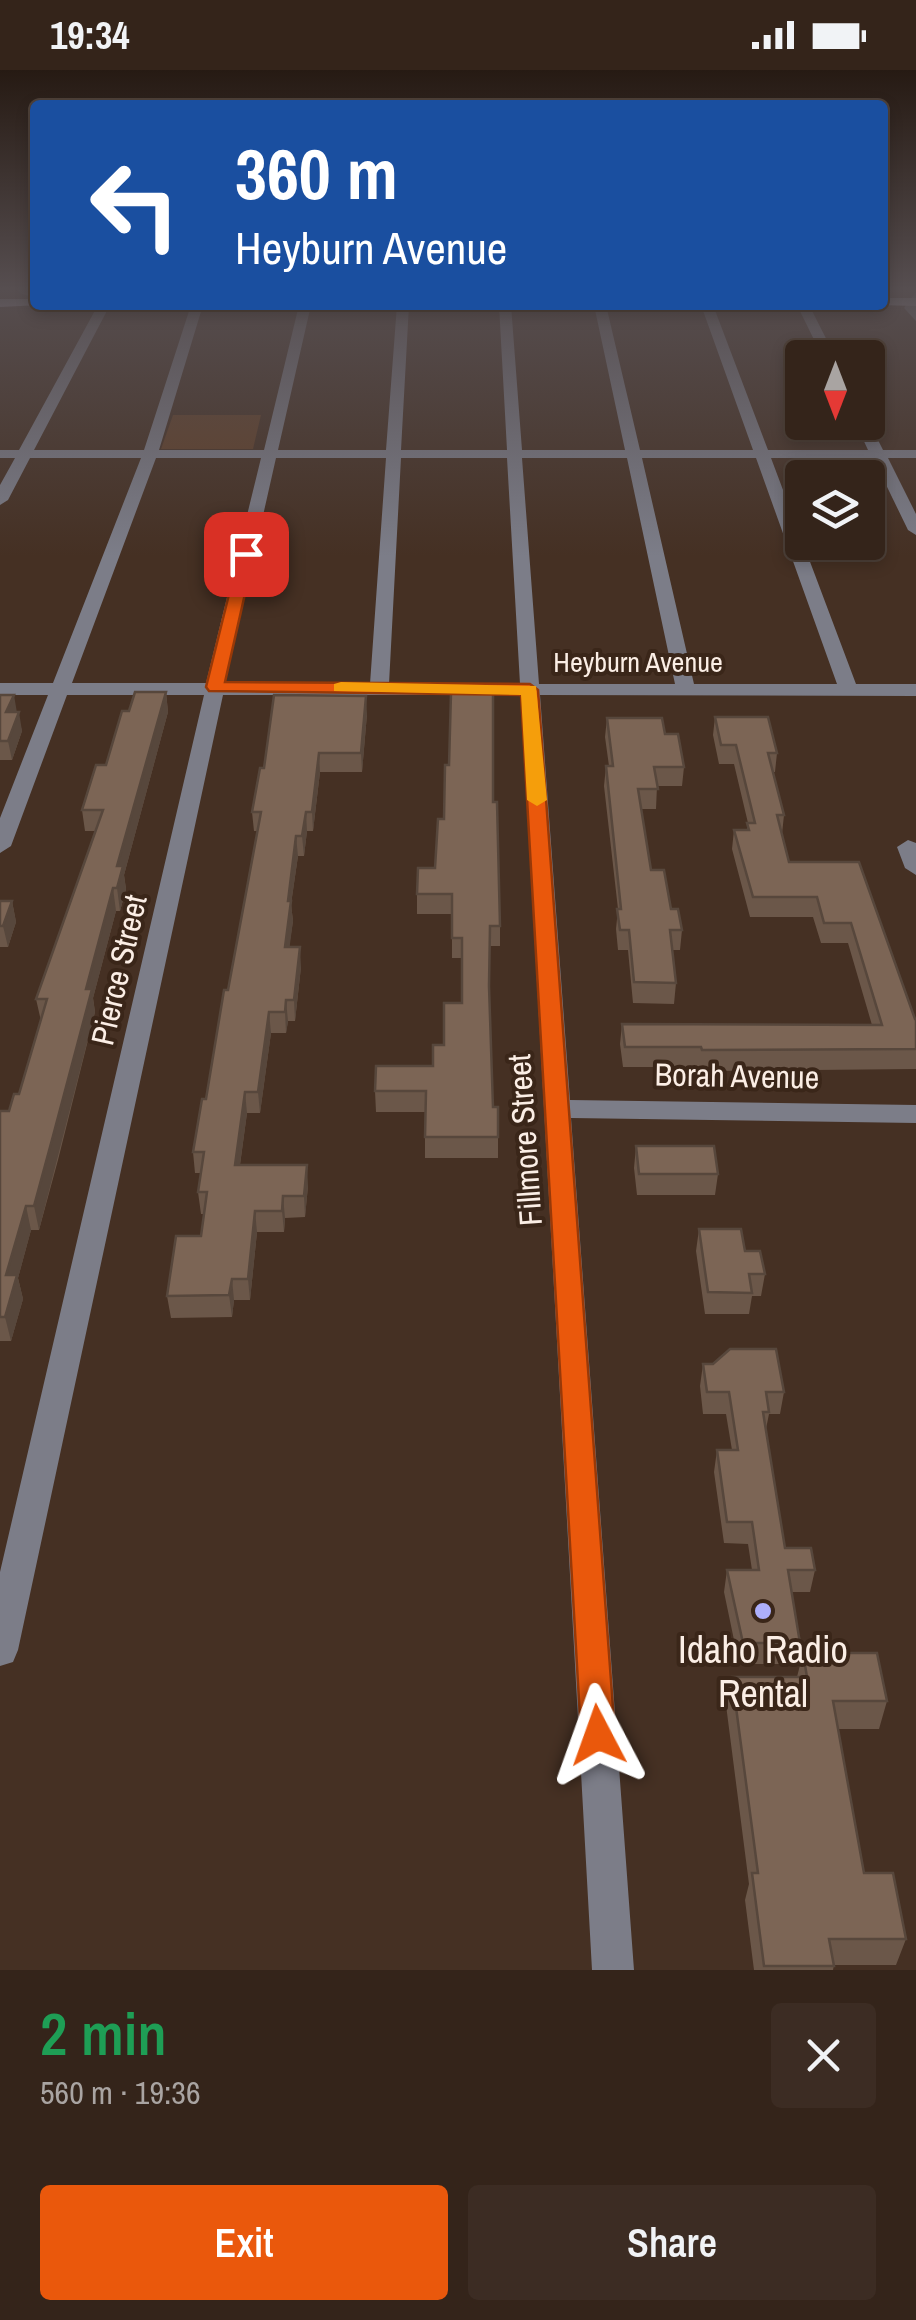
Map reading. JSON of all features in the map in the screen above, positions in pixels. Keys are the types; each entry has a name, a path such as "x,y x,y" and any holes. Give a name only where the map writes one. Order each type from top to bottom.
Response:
{"street":[{"path":"0,500 64,379"},
{"path":"0,846 150,454 174,379"},
{"name":"Pierce Street","path":"0,1650 288,379"},
{"path":"378,688 397,379"},
{"name":"Fillmore Street","path":"508,379 613,1970"},
{"path":"616,379 686,690"},
{"path":"734,379 850,690"},
{"path":"870,440 916,530"},
{"path":"0,454 916,454"},
{"name":"Heyburn Avenue","path":"0,690 916,690"},
{"name":"Borah Avenue","path":"558,1109 916,1114"}],"shaded area":[{"path":"173,415 261,415 253,449 161,449"}],"building":[{"path":"135,692 166,692 117,866 123,866 117,888 113,888 86,989 92,989 34,1206 26,1206 6,1275 17,1275 5,1317 0,1317 0,1111 9,1111 14,1094 19,1094 47,999 36,999 103,810 82,810 96,765 106,765 122,711 129,711"},
{"path":"451,693 493,693 493,802 497,802 500,926 490,926 489,986 493,1107 498,1107 498,1137 425,1137 426,1091 375,1091 376,1066 433,1066 433,1045 444,1045 444,1003 462,1003 462,938 452,938 452,894 417,894 418,868 435,868 438,819 444,819"},
{"path":"0,695 14,695 6,712 19,712 8,741 0,741"},
{"path":"274,695 366,696 361,753 319,753 312,812 306,812 302,836 296,836 288,901 285,947 300,947 294,1000 286,1000 285,1012 269,1012 258,1092 245,1092 235,1165 307,1165 304,1196 283,1196 282,1211 255,1211 248,1279 232,1279 229,1295 167,1296 176,1236 201,1236 207,1192 198,1192 204,1152 193,1152 261,812 252,812 260,768 264,768"},
{"path":"715,717 768,717 777,753 768,753 784,815 777,815 789,862 859,862 916,1019 916,1049 625,1047 622,1024 882,1025 851,923 824,923 817,897 753,897 734,830 749,830 747,823 755,823 736,745 721,745"},
{"path":"607,718 662,718 665,734 678,734 684,767 654,767 658,789 638,789 651,870 664,870 671,909 678,909 682,930 670,930 676,983 634,982 629,930 620,930 606,766 613,766"},
{"path":"0,901 12,901 3,926 0,926"},
{"path":"636,1146 714,1146 718,1174 639,1174"},
{"path":"699,1229 741,1229 745,1251 760,1251 765,1274 749,1274 752,1293 708,1292"},
{"path":"730,1349 776,1349 784,1392 766,1392 769,1412 763,1412 785,1548 811,1548 815,1570 788,1570 800,1643 743,1643 727,1570 759,1570 752,1522 727,1522 717,1450 738,1450 729,1392 707,1392 703,1364 713,1364"},
{"path":"803,1653 877,1653 887,1701 833,1701 864,1873 893,1873 906,1939 829,1939 834,1966 764,1966 752,1873 758,1873 732,1677 807,1677"}],"slow traffic":[{"path":"341,687 530,690 537,800"}],"place":[{"name":"Idaho Radio Rental","path":"763,1611"}],"route":[{"path":"246,554 215,687 530,690 598,1735"}]}
